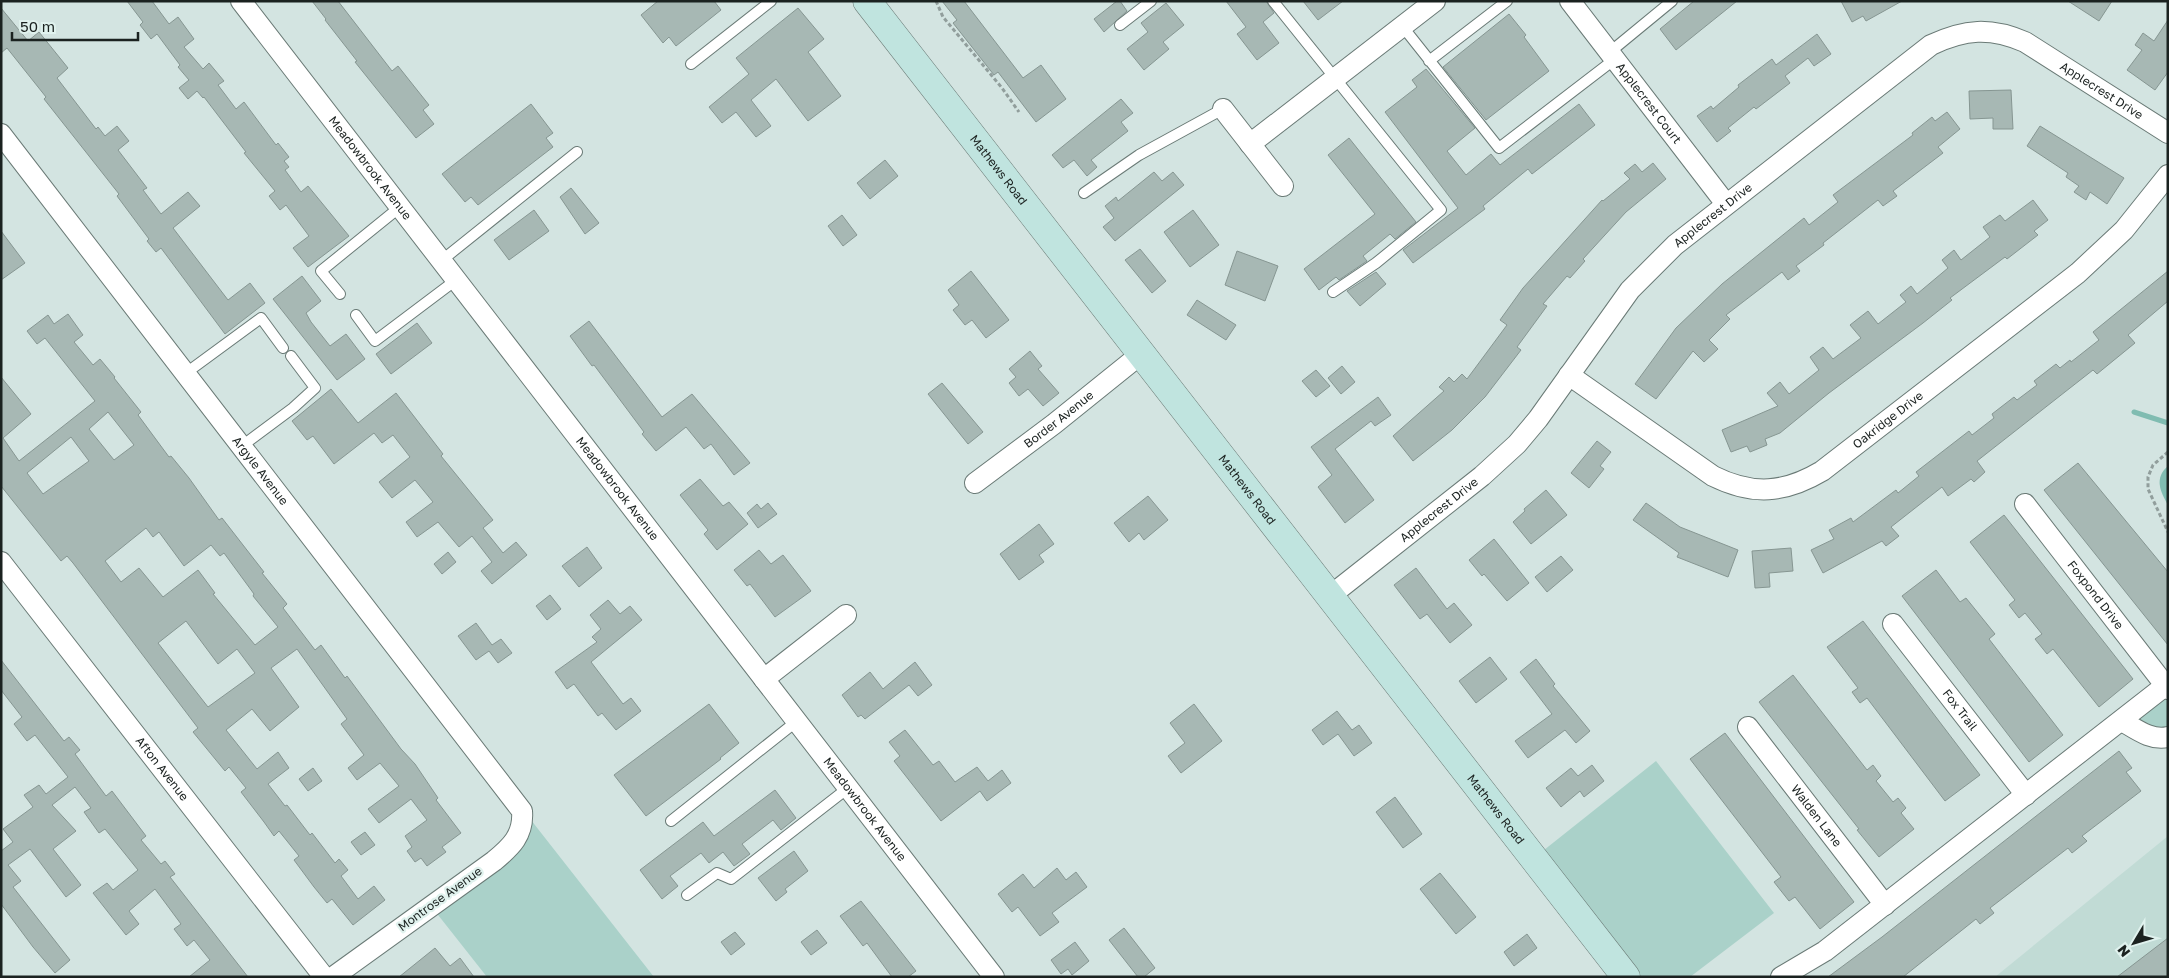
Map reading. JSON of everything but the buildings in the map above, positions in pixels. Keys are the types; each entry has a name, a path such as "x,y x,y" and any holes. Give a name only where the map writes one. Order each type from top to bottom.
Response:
{"street":[{"name":"Meadowbrook Avenue","path":"241,1 994,977"},
{"name":"Mathews Road","path":"867,1 1626,977"},
{"name":"Applecrest Court","path":"1570,1 1726,204"},
{"path":"1250,144 1402,27 1427,4"},
{"name":"Applecrest Drive","path":"1330,596 1489,470 1516,444 1569,376 1630,290 1675,245 1931,45 1966,32 1995,32 2026,42 2168,133"},
{"path":"1223,108 1283,186"},
{"name":"Argyle Avenue","path":"1,134 520,806"},
{"name":"Oakridge Drive","path":"1569,376 1713,476 1726,483 1739,487 1769,491 1790,487 1822,471 2078,273 2124,230 2168,175"},
{"name":"Border Avenue","path":"975,483 1054,424 1141,354"},
{"name":"Foxpond Drive","path":"2025,504 2166,687"},
{"name":"Afton Avenue","path":"1,562 324,977"},
{"path":"764,679 846,615"},
{"name":"Fox Trail","path":"1893,624 2026,795"},
{"path":"1781,977 1825,951 2166,687"},
{"path":"2122,721 2142,734 2160,739 2168,737"},
{"name":"Walden Lane","path":"1748,727 1885,905"},
{"name":"Montrose Avenue","path":"333,977 494,861 511,846 520,833 523,818 520,806"}],"lane":[{"path":"692,64 771,1"},
{"path":"1120,25 1151,1"},
{"path":"1273,1 1441,210 1376,263 1333,292"},
{"path":"1430,61 1507,1"},
{"path":"1402,27 1499,148 1613,56 1672,1"},
{"path":"1084,193 1139,155 1223,108"},
{"path":"442,261 577,152"},
{"path":"340,294 321,270 400,207"},
{"path":"356,316 376,341 456,280"},
{"path":"186,373 261,318 283,348"},
{"path":"242,446 293,408 315,388 291,356"},
{"path":"670,821 797,721"},
{"path":"687,896 717,874 732,879 848,788"}],"path":[{"path":"936,1 943,17 1002,88 1019,112"},
{"path":"2168,452 2153,465 2148,477 2148,489 2168,532"}],"shaded area":[{"path":"2168,466 2168,505 2161,490 2160,480 2161,475"},
{"path":"2168,689 2168,737 2122,721"},
{"path":"1656,761 1774,913 1690,977 1626,977 1534,858"},
{"path":"520,806 654,977 487,977 431,906 511,846"},
{"path":"2168,836 2168,977 1995,977"}],"waterway":[{"path":"2134,412 2168,423"}]}
